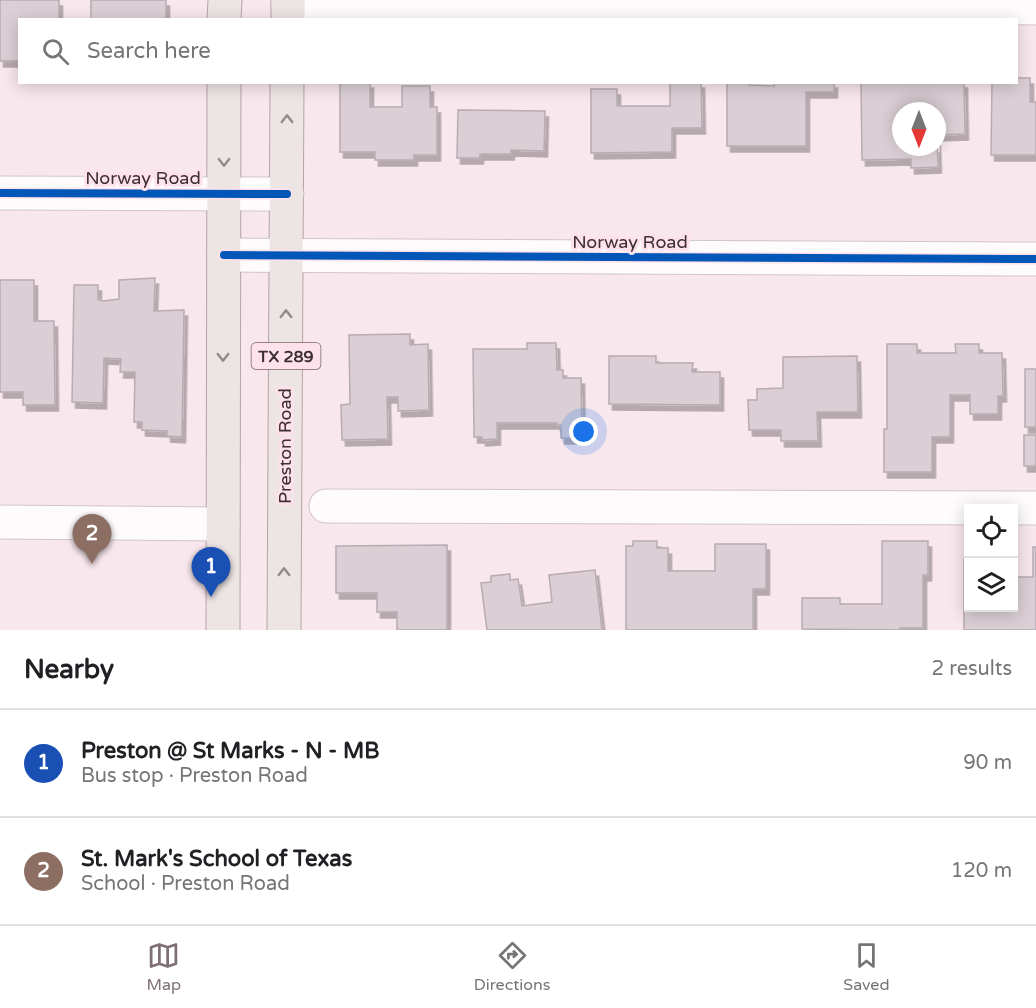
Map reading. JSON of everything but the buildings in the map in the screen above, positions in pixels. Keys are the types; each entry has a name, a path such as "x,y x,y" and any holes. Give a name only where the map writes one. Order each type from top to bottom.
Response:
{"main road":[{"path":"224,18 225,0"},
{"path":"222,630 224,84"},
{"name":"Preston Road","path":"284,630 287,84"}],"street":[{"path":"288,7 1036,8"},
{"name":"Norway Road","path":"0,193 287,194"},
{"name":"Norway Road","path":"224,255 1036,259"},
{"path":"326,506 1036,508"},
{"path":"0,522 223,524"}],"cycle path":[{"path":"0,193 287,194"},
{"path":"224,255 1036,259"}],"place":[{"name":"St. Mark's School of Texas","path":"92,564"},
{"name":"Preston @ St Marks - N - MB","path":"211,597"}]}
